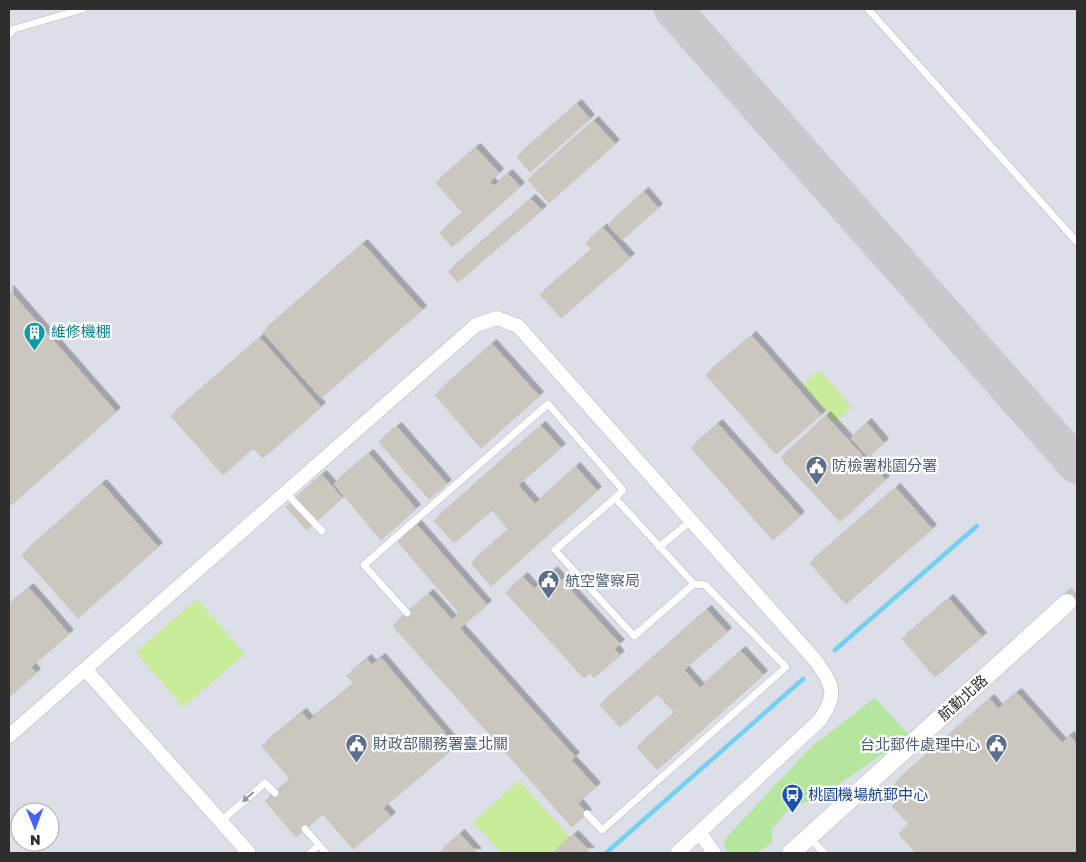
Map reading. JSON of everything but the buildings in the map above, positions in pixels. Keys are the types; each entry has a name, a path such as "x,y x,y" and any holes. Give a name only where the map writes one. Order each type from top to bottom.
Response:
{"street":[{"path":"9,736 476,325 497,318 518,326 816,661 830,683 831,703 820,720 677,853"},
{"name":"航勤北路","path":"791,853 1067,603"},
{"path":"86,670 249,853"},
{"path":"700,833 714,853"}],"lane":[{"path":"9,34 14,29 84,9"},
{"path":"868,9 1077,242"},
{"path":"407,613 364,565 548,404 622,490 555,550 634,636 694,584"},
{"path":"286,493 322,531"},
{"path":"587,814 602,830 786,667 705,585 694,584 615,498"},
{"path":"659,547 691,520"},
{"path":"220,821 264,783 275,793"},
{"path":"305,829 326,853"},
{"path":"809,837 824,853"},
{"path":"310,853 319,845"}],"shaded area":[{"path":"9,9 1077,9 1077,853 9,853"}],"green space":[{"path":"819,370 852,407 835,422 803,385"},
{"path":"197,599 245,654 183,707 136,652"},
{"path":"875,698 909,735 824,795 789,809 772,829 772,843 756,853 728,853 724,846 727,837 811,747"},
{"path":"519,781 571,838 554,853 502,853 473,822"}],"waterway":[{"path":"835,650 977,526"},
{"path":"606,853 803,679"}],"taxiway":[{"path":"673,9 1077,465"}],"tunnel":[{"path":"1067,603 1077,594"}],"place":[{"name":"維修機棚","path":"35,351"},
{"name":"防檢署桃園分署","path":"816,485"},
{"name":"航空警察局","path":"549,600"},
{"name":"財政部關務署臺北關","path":"357,763"},
{"name":"台北郵件處理中心","path":"996,764"},
{"name":"桃園機場航郵中心","path":"792,814"}]}
